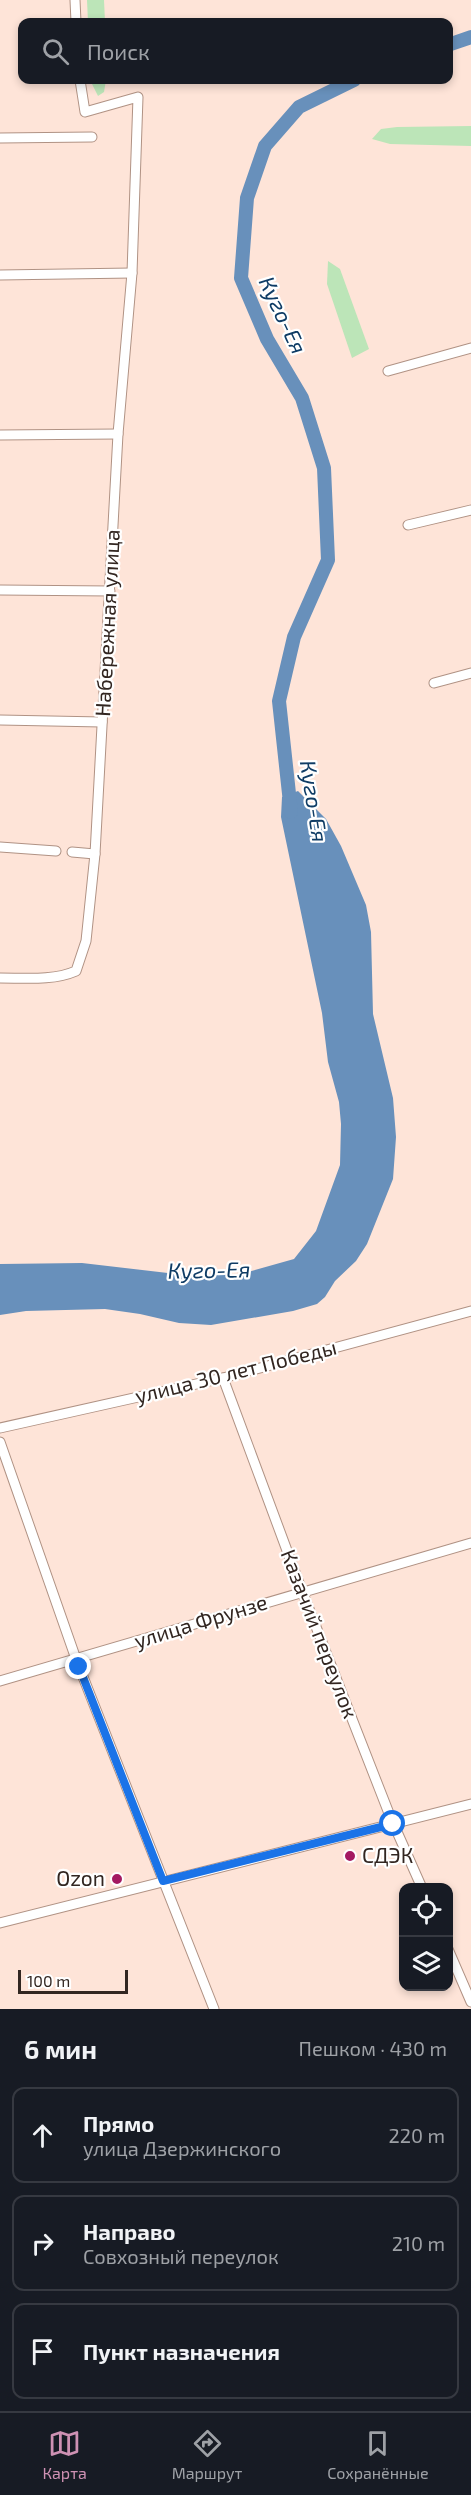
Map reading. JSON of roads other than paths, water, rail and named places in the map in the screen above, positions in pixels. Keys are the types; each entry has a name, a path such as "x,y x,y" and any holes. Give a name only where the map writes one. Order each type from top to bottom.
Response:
{"street":[{"path":"75,0 76,18"},
{"name":"Набережная улица","path":"0,978 65,976 76,971 85,951 95,854 118,434 132,273 138,97 86,111 81,84"},
{"path":"0,138 92,137"},
{"path":"0,275 132,273"},
{"path":"388,371 471,348"},
{"path":"0,435 118,434"},
{"path":"408,525 471,510"},
{"path":"0,590 110,591"},
{"path":"434,683 471,673"},
{"path":"0,720 102,722"},
{"path":"0,847 56,850"},
{"path":"72,852 95,854"},
{"name":"улица 30 лет Победы","path":"0,1428 223,1378 471,1311"},
{"name":"Казачий переулок","path":"223,1378 302,1591 393,1824 420,1883"},
{"path":"0,1442 76,1659 214,2009"},
{"name":"улица Фрунзе","path":"0,1681 471,1543"},
{"path":"0,1923 471,1804"},
{"path":"453,1961 471,2002"}],"water":[{"path":"298,791 326,819 341,846 366,905 371,932 373,1014 393,1098 396,1137 393,1179 367,1244 356,1261 335,1281 325,1297 317,1304 293,1311 211,1325 179,1323 105,1309 26,1311 0,1315 0,1264 82,1263 185,1275 241,1274 294,1259 316,1231 340,1165 341,1124 339,1102 328,1062 322,1013 281,817 282,797"}],"waterway":[{"name":"Куго-Ея","path":"453,43 471,37"},
{"name":"Куго-Ея","path":"291,812 279,701 294,637 328,560 324,468 302,398 267,339 241,278 247,198 265,146 299,107 346,84"}],"place":[{"name":"СДЭК","path":"350,1856"},
{"name":"Ozon","path":"117,1879"}]}
